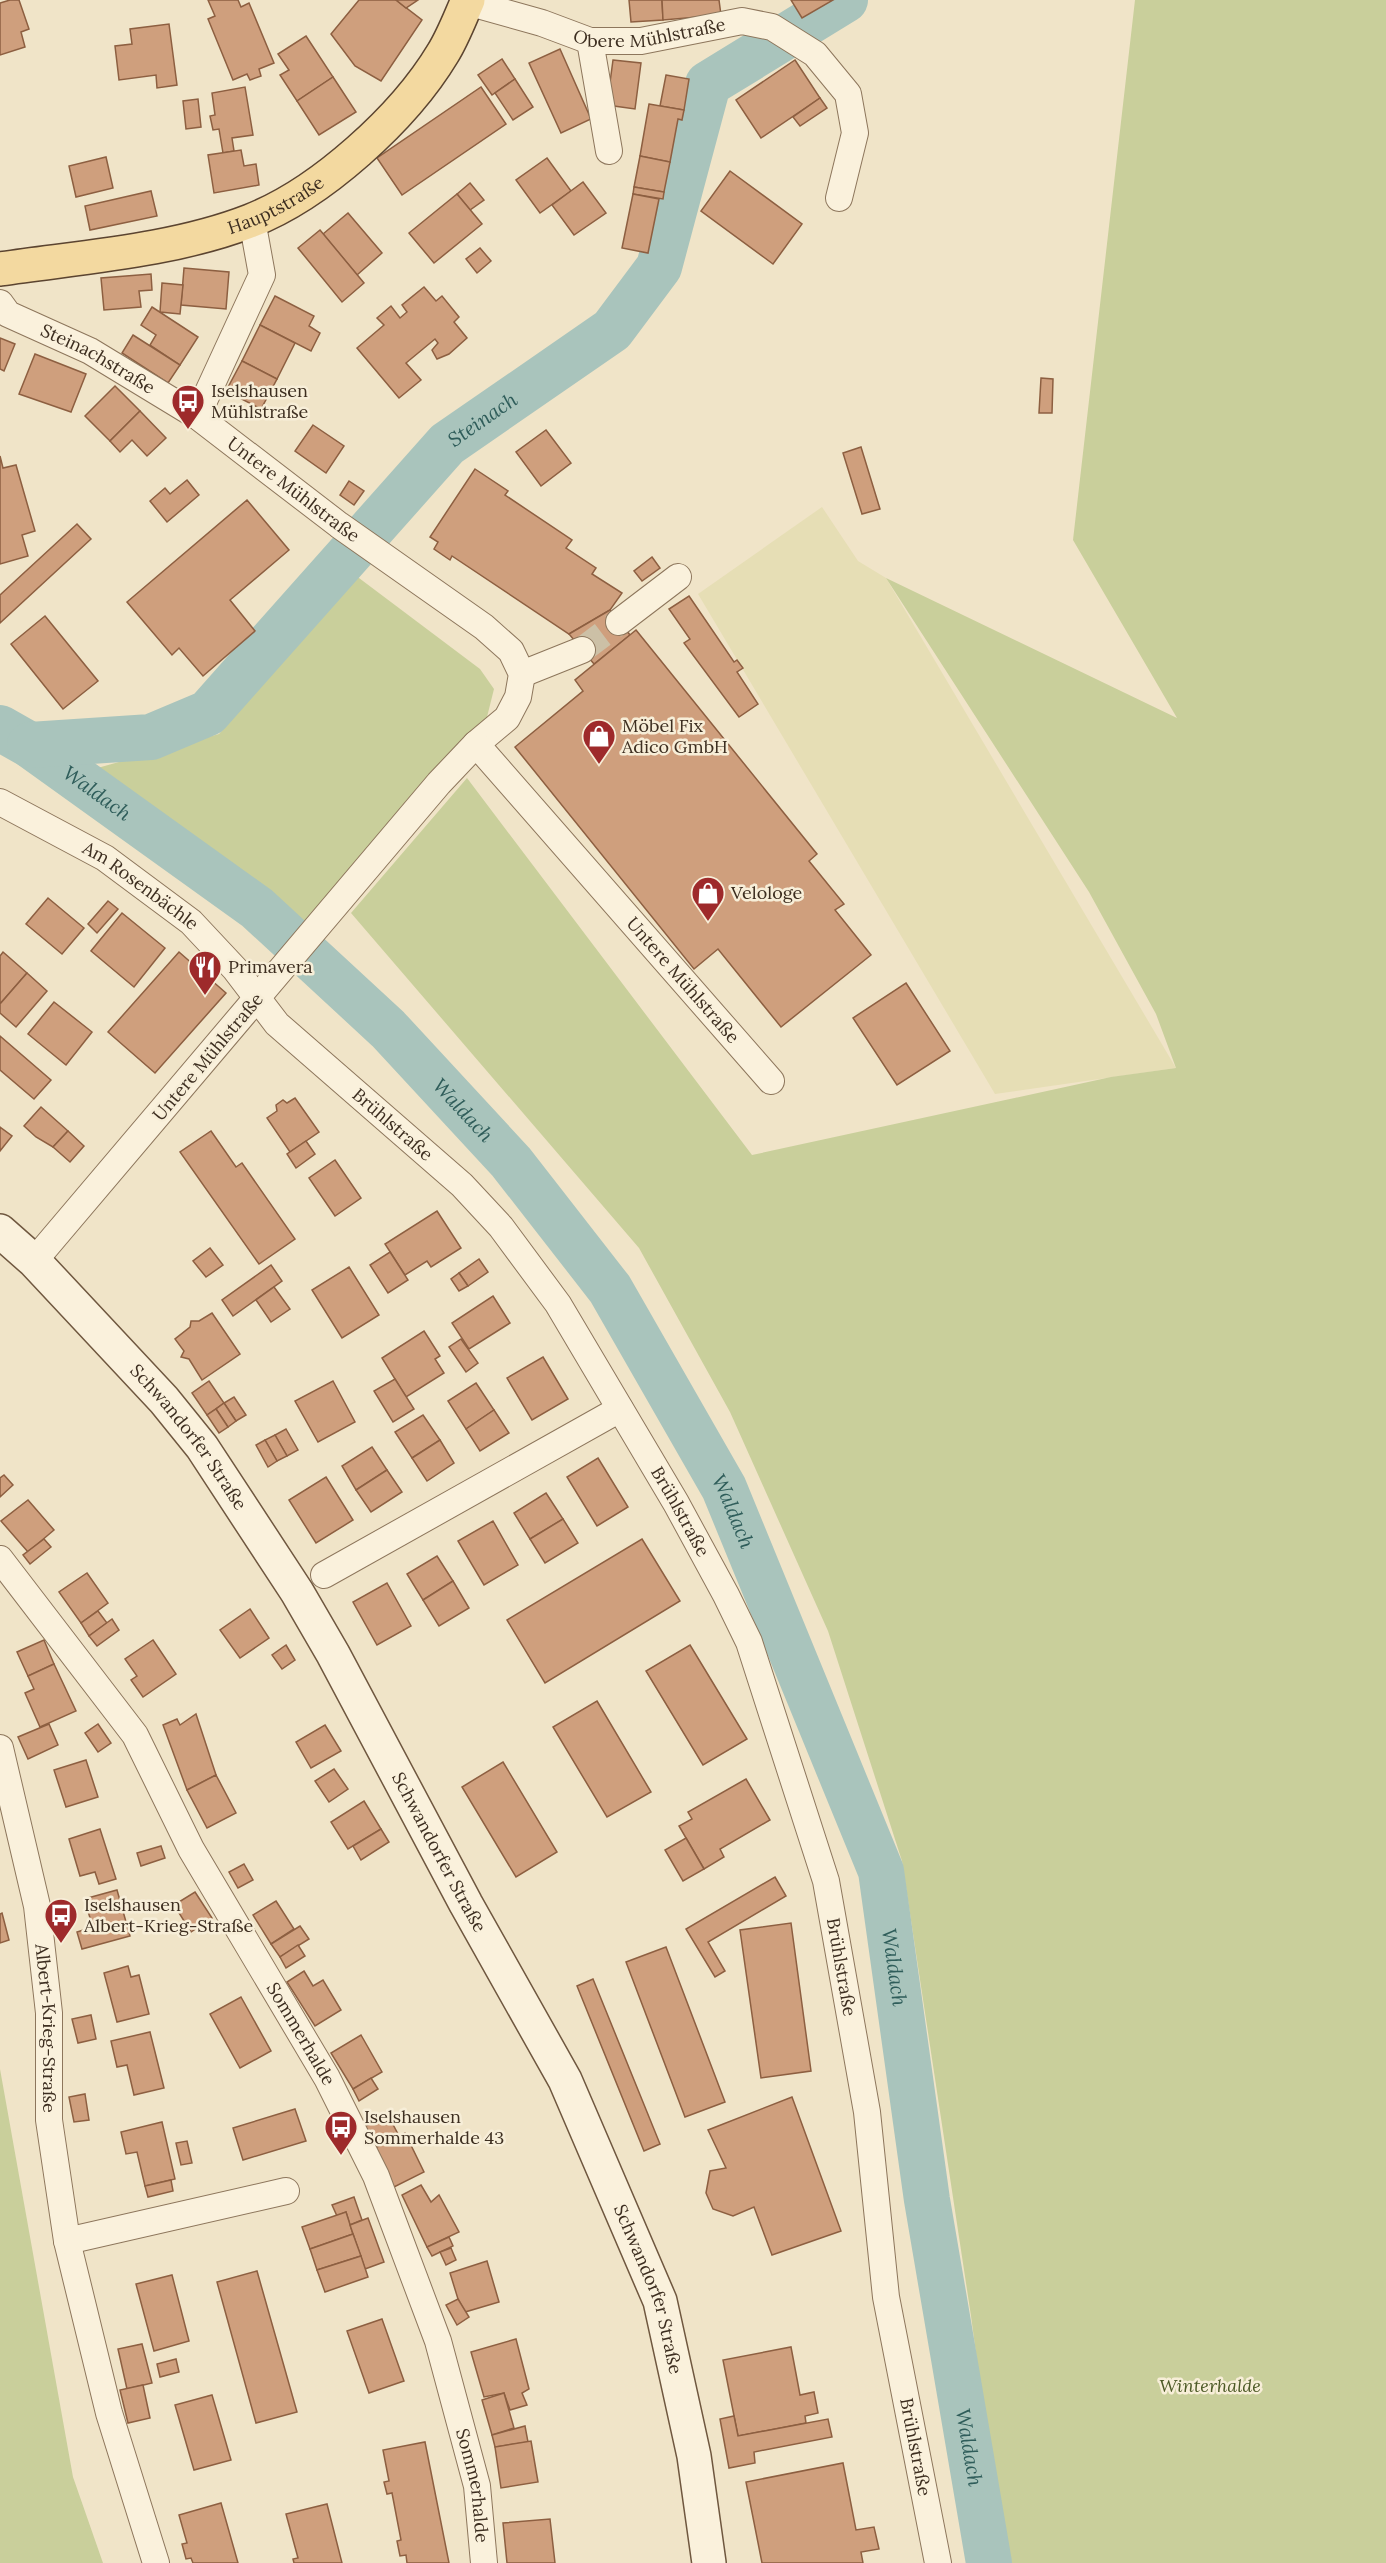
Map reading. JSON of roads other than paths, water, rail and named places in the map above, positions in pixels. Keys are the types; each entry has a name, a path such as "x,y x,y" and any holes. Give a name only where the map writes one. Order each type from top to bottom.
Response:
{"main road":[{"name":"Hauptstraße","path":"0,269 181,241 252,220 306,191 368,142 413,95 443,53 467,1"},
{"name":"Schwandorfer Straße","path":"12,1246 164,1400 202,1447 297,1592 333,1654 466,1904 565,2080 660,2301 694,2457 709,2563"}],"street":[{"name":"Obere Mühlstraße","path":"467,1 542,23 590,41 641,41 742,21 772,27 815,54 848,94 855,133 839,198"},
{"path":"590,41 609,151"},
{"path":"197,416 262,275 252,220"},
{"name":"Steinachstraße","path":"0,303 8,314 90,351 197,416"},
{"name":"Untere Mühlstraße","path":"12,1246 257,998 321,920 476,744 507,718 518,697 522,674 511,651 484,627 339,525 197,416"},
{"path":"620,622 678,577"},
{"path":"522,674 582,650"},
{"name":"Untere Mühlstraße","path":"476,744 771,1081"},
{"name":"Am Rosenbächle","path":"0,802 105,858 191,922 257,998"},
{"name":"Brühlstraße","path":"257,998 277,1024 462,1185 501,1227 558,1304 676,1503 749,1642 826,1881 867,2112 886,2297 938,2563"},
{"path":"324,1575 620,1409"},
{"name":"Sommerhalde","path":"0,1559 135,1736 191,1849 327,2078 376,2176 438,2340 477,2486 484,2563"},
{"name":"Albert-Krieg-Straße","path":"0,1748 37,1906 49,2013 49,2120 67,2241 109,2413 156,2563"},
{"path":"67,2241 286,2191"}],"waterway":[{"name":"Steinach","path":"30,745 151,737 208,713 447,444 612,330 659,267 708,84 845,0"},
{"name":"Waldach","path":"0,728 30,745 257,908 388,1029 511,1162 610,1289 724,1488 881,1871 927,2200 989,2563"}],"tunnel":[{"path":"582,650 619,622"}],"place":[{"name":"Iselshausen Mühlstraße","path":"188,430"},
{"name":"Möbel Fix Adico GmbH","path":"599,765"},
{"name":"Velologe","path":"708,922"},
{"name":"Primavera","path":"205,996"},
{"name":"Iselshausen Albert-Krieg-Straße","path":"61,1944"},
{"name":"Iselshausen Sommerhalde 43","path":"341,2156"}],"park label":[{"name":"Winterhalde","path":"1210,2386"}]}
